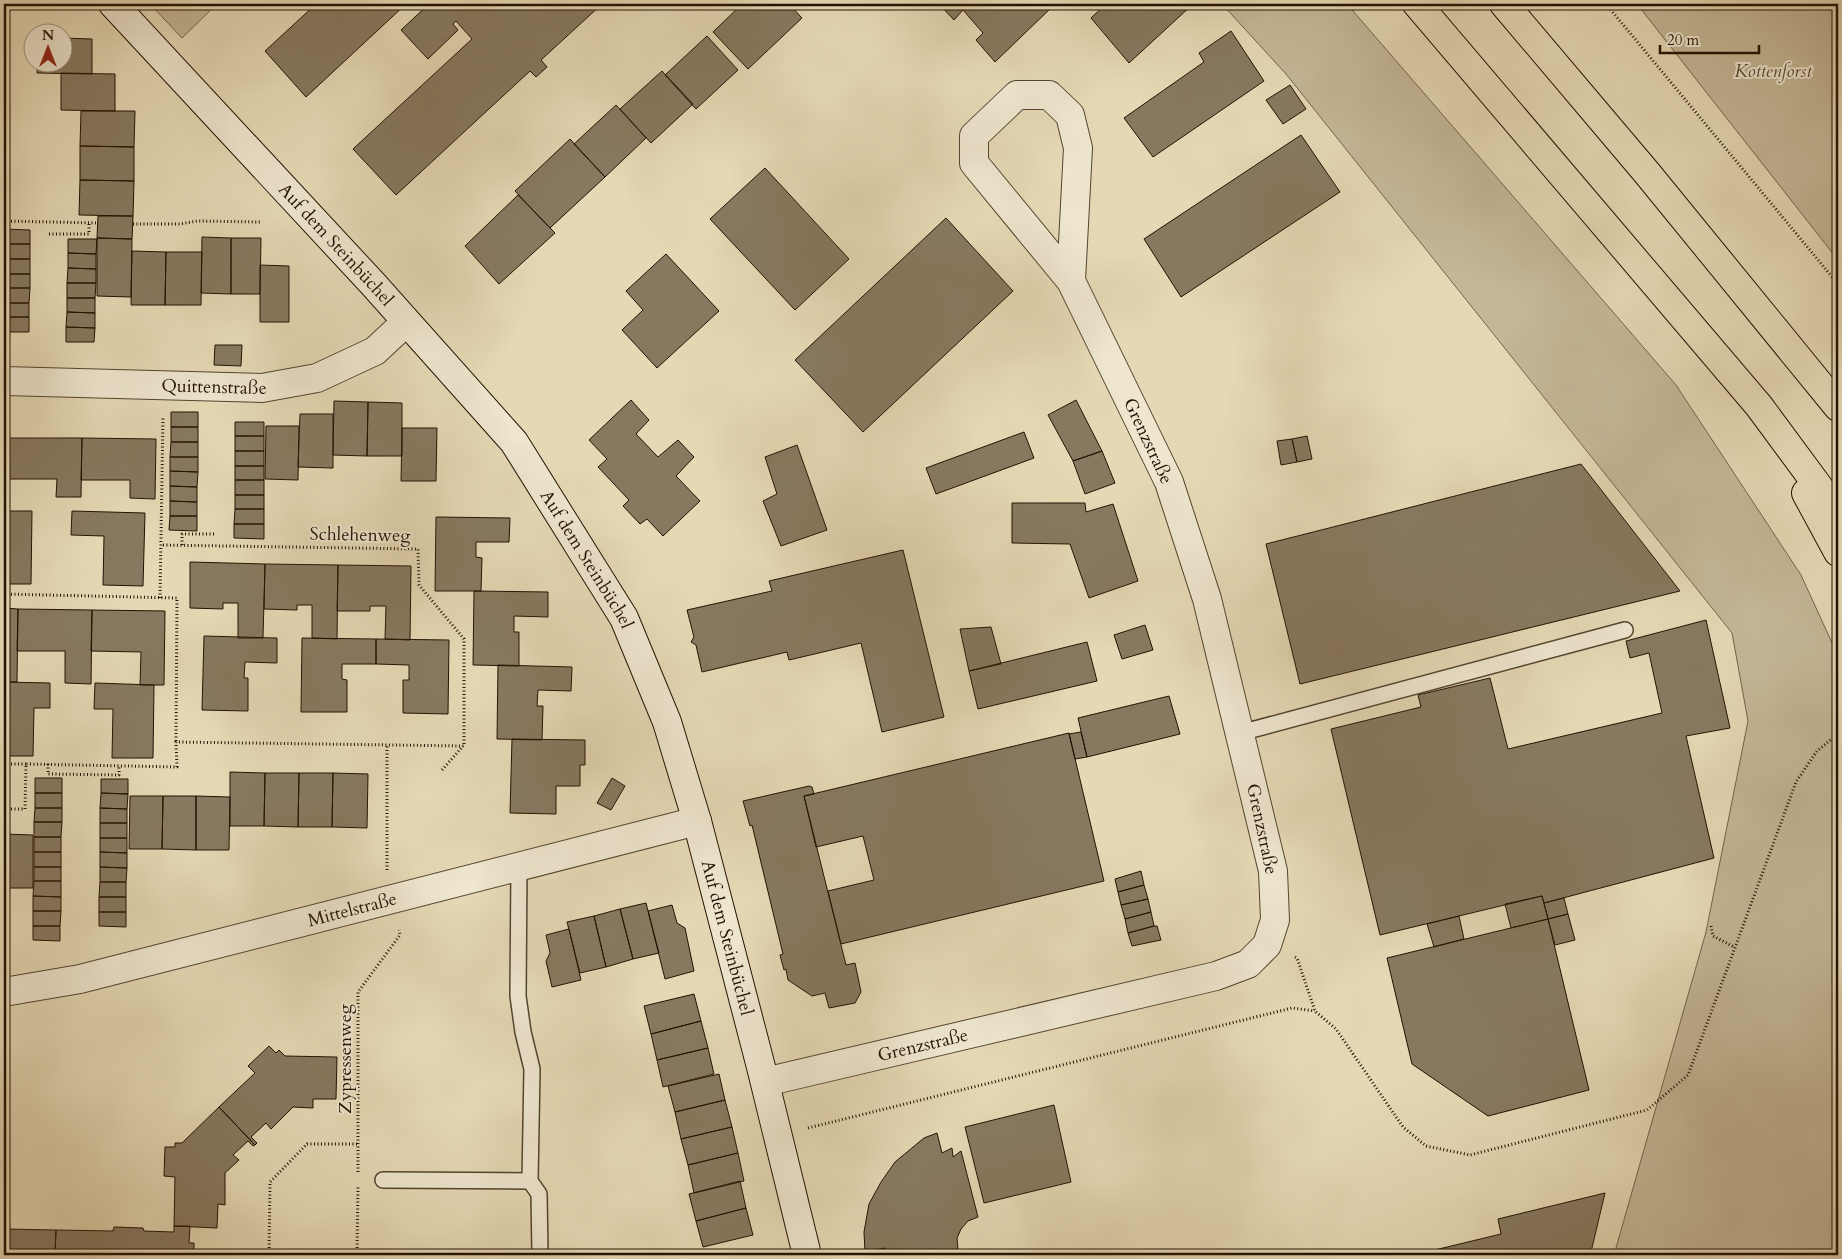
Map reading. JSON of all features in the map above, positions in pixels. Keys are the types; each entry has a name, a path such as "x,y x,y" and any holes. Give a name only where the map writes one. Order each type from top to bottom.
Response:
{"highway":[{"path":"1417,4 1759,406 1838,513"},
{"path":"1504,4 1647,172 1838,407"},
{"path":"1759,406 1838,552"}],"street":[{"name":"Auf dem Steinbüchel","path":"114,4 374,284 514,442 624,618 667,722 697,821 807,1255"},
{"name":"Grenzstraße","path":"764,1082 1216,976 1248,964 1267,945 1275,920 1273,872 1207,599 1169,482 1071,281 974,163 974,136 1016,95 1049,96 1070,115 1078,148 1071,281"},
{"name":"Quittenstraße","path":"4,381 262,388 316,378 375,351 406,322"},
{"name":"Mittelstraße","path":"4,992 80,979 697,821"}],"lane":[{"path":"1240,733 1625,630"},
{"path":"519,867 518,996 523,1032 532,1069 530,1181 539,1194 540,1255"},
{"path":"383,1180 530,1181"}],"path":[{"path":"1606,4 1838,284"},
{"path":"4,221 98,223"},
{"path":"133,224 180,224 197,221 260,222"},
{"path":"49,234 88,234 88,223"},
{"path":"160,598 164,385"},
{"path":"182,545 182,534 214,534"},
{"name":"Schlehenweg","path":"162,545 418,549 419,585 464,639 464,746"},
{"path":"4,594 177,598 177,767 4,764"},
{"path":"1267,945 1297,958 1315,1011 1336,1029 1403,1127 1426,1146 1470,1155 1638,1113 1653,1106 1688,1075 1796,782 1816,751 1838,734"},
{"path":"176,742 464,746"},
{"path":"388,745 387,874 393,899"},
{"path":"442,770 464,746"},
{"path":"4,809 25,809 26,764"},
{"path":"48,764 48,774 119,775 119,766"},
{"name":"Zypressenweg","path":"358,1255 358,992 400,935 393,899"},
{"path":"1711,926 1713,936 1734,947"},
{"path":"778,1136 1292,1008 1315,1011"},
{"path":"269,1255 270,1182 307,1144 359,1144"}],"green space":[{"path":"150,4 217,4 182,38"},
{"path":"1222,4 1347,4 1676,385 1801,575 1838,656 1838,1255 1614,1255 1706,932 1748,721 1732,633 1286,74"},
{"name":"Kottenforst","path":"1637,4 1838,4 1838,260"}],"building":[{"path":"316,4 406,4 306,97 265,51"},
{"path":"429,4 434,4 437,7 440,4 602,4 541,60 547,67 536,77 530,71 396,195 353,149 472,39 456,21 453,24 458,30 428,59 401,30"},
{"path":"742,4 789,4 802,18 748,69 713,32"},
{"path":"939,4 1049,4 1052,7 995,62 976,40 983,33 963,10 954,20"},
{"path":"1106,4 1192,5 1129,63 1091,18"},
{"path":"1231,31 1264,81 1153,157 1124,118 1204,62 1199,53"},
{"path":"707,36 738,70 696,109 665,75"},
{"path":"72,38 92,39 92,74 37,73 72,72"},
{"path":"662,71 693,104 651,143 620,109"},
{"path":"61,73 115,74 115,111 61,110"},
{"path":"1290,85 1306,109 1283,124 1266,100"},
{"path":"616,105 646,138 605,177 574,144"},
{"path":"81,111 135,111 134,147 80,146"},
{"path":"1301,135 1340,192 1181,297 1144,239"},
{"path":"570,139 605,177 550,228 515,191"},
{"path":"80,146 134,147 134,181 80,180"},
{"path":"765,168 849,259 795,310 710,219"},
{"path":"80,180 134,181 133,216 79,215"},
{"path":"518,195 555,233 499,284 465,246"},
{"path":"98,216 133,216 132,239 97,238"},
{"path":"946,218 1013,291 863,432 795,360"},
{"path":"4,229 30,230 30,244 4,244"},
{"path":"202,237 231,238 231,294 201,293"},
{"path":"97,238 132,239 131,297 97,296"},
{"path":"231,238 261,238 260,294 231,294"},
{"path":"68,239 97,239 96,254 68,253"},
{"path":"4,244 30,244 30,259 4,259"},
{"path":"132,251 166,252 165,305 131,305"},
{"path":"166,252 202,252 201,305 165,305"},
{"path":"68,253 96,254 96,269 68,268"},
{"path":"666,254 719,311 657,368 622,330 643,310 626,291"},
{"path":"4,259 30,259 30,274 4,274"},
{"path":"260,265 289,266 289,322 260,322"},
{"path":"68,268 96,269 96,283 67,283"},
{"path":"4,274 30,274 30,288 4,288"},
{"path":"67,283 96,283 95,298 67,298"},
{"path":"4,288 30,288 29,303 4,303"},
{"path":"67,298 95,298 95,313 67,312"},
{"path":"4,303 29,303 29,317 4,317"},
{"path":"67,312 95,313 95,328 66,327"},
{"path":"4,317 29,317 29,332 4,332"},
{"path":"66,327 95,328 94,342 66,342"},
{"path":"215,345 242,345 241,366 214,365"},
{"path":"631,400 649,420 636,434 658,457 678,440 694,457 676,476 700,501 663,536 647,519 640,524 623,506 629,500 598,467 607,459 589,440"},
{"path":"1076,400 1102,451 1073,461 1048,415"},
{"path":"334,401 368,402 367,456 333,455"},
{"path":"368,402 402,403 402,456 367,456"},
{"path":"171,412 198,412 198,427 171,427"},
{"path":"300,414 333,414 333,468 298,467"},
{"path":"235,422 264,422 264,436 235,436"},
{"path":"266,426 299,426 298,480 265,479"},
{"path":"171,427 198,427 198,442 171,442"},
{"path":"402,428 437,428 436,481 401,481"},
{"path":"1024,432 1034,458 936,494 926,468"},
{"path":"235,436 264,436 264,451 235,451"},
{"path":"1307,436 1312,459 1297,462 1292,439"},
{"path":"4,437 8,438 8,511 4,511"},
{"path":"8,438 82,438 81,497 56,497 57,479 8,479"},
{"path":"82,438 156,439 155,499 130,498 130,480 81,480"},
{"path":"1292,439 1297,462 1281,465 1277,441"},
{"path":"171,442 198,442 198,457 170,457"},
{"path":"797,445 827,530 781,546 763,501 777,494 765,457"},
{"path":"235,451 264,451 264,466 235,466"},
{"path":"1102,451 1115,483 1085,494 1073,461"},
{"path":"170,457 198,457 198,472 170,471"},
{"path":"1581,464 1680,591 1300,684 1266,544"},
{"path":"235,466 264,466 264,480 235,480"},
{"path":"170,471 198,472 197,487 170,486"},
{"path":"235,480 264,480 264,495 235,495"},
{"path":"170,486 197,487 197,502 170,501"},
{"path":"235,495 264,495 264,509 235,509"},
{"path":"170,501 197,502 197,516 170,516"},
{"path":"1012,503 1085,503 1086,512 1113,504 1138,581 1089,598 1070,544 1012,543"},
{"path":"235,509 264,509 264,524 234,524"},
{"path":"4,511 32,511 31,584 4,584"},
{"path":"72,511 145,513 143,586 103,585 104,536 71,535"},
{"path":"170,516 197,516 197,531 169,530"},
{"path":"436,517 510,518 509,542 476,542 476,557 482,558 481,591 435,591"},
{"path":"234,524 264,524 264,539 234,538"},
{"path":"903,550 944,717 882,732 861,643 789,660 787,652 702,672 696,645 691,642 694,637 687,610 772,591 769,581"},
{"path":"190,562 265,564 263,638 238,638 238,603 223,603 223,609 190,608"},
{"path":"265,564 338,565 337,639 312,638 312,605 297,605 297,610 264,609"},
{"path":"338,565 411,566 410,640 385,639 386,606 370,606 370,611 337,611"},
{"path":"474,591 548,592 548,617 514,616 514,632 519,632 519,666 473,665"},
{"path":"4,608 18,609 17,682 4,682"},
{"path":"18,609 92,610 91,684 65,683 65,651 17,651"},
{"path":"92,610 165,611 164,685 140,685 141,652 91,651"},
{"path":"1706,620 1730,728 1686,736 1714,858 1544,903 1542,896 1380,935 1331,729 1421,707 1418,695 1490,678 1508,749 1662,713 1649,653 1630,658 1626,641"},
{"path":"1145,625 1153,650 1122,659 1114,635"},
{"path":"991,627 1001,664 969,671 960,629"},
{"path":"204,636 277,638 277,663 245,662 244,678 248,678 248,711 202,710"},
{"path":"302,638 376,639 376,664 342,664 342,679 347,680 347,712 301,712"},
{"path":"376,639 449,640 448,714 403,713 403,680 409,680 409,665 376,664"},
{"path":"1087,642 1097,681 978,709 969,671"},
{"path":"498,665 572,667 571,691 538,690 537,706 543,706 542,740 497,739"},
{"path":"4,682 50,683 50,708 34,708 33,756 4,756"},
{"path":"95,683 154,685 153,758 112,758 113,709 94,709"},
{"path":"1169,696 1180,734 1087,757 1078,718"},
{"path":"1081,732 1087,757 1075,759 1069,734"},
{"path":"1069,733 1104,881 841,944 828,891 874,880 863,836 816,847 804,796"},
{"path":"512,739 585,740 585,765 580,765 580,786 556,786 556,814 510,813"},
{"path":"230,772 265,773 264,826 230,826"},
{"path":"265,773 299,773 298,827 264,826"},
{"path":"299,773 333,773 332,827 298,827"},
{"path":"333,773 368,774 367,828 332,827"},
{"path":"35,778 62,778 62,793 35,793"},
{"path":"612,778 625,786 611,810 597,803"},
{"path":"101,779 128,779 128,794 101,793"},
{"path":"809,786 812,787 814,794 804,796 846,965 855,963 861,992 855,1003 829,1008 825,993 812,996 788,980 780,955 783,954 752,825 750,826 743,801"},
{"path":"35,793 62,793 62,808 35,808"},
{"path":"101,793 128,794 127,809 100,808"},
{"path":"130,796 163,796 162,849 129,849"},
{"path":"163,796 196,796 196,850 162,849"},
{"path":"196,796 230,797 229,850 196,850"},
{"path":"35,808 62,808 62,822 34,822"},
{"path":"100,808 127,809 127,823 100,823"},
{"path":"34,822 62,822 61,837 34,837"},
{"path":"100,823 127,823 127,838 100,838"},
{"path":"4,834 33,835 33,888 4,888"},
{"path":"34,837 61,837 61,852 34,852"},
{"path":"100,838 127,838 127,853 100,852"},
{"path":"34,852 61,852 61,867 34,867"},
{"path":"100,852 127,853 127,868 100,867"},
{"path":"34,867 61,867 61,881 34,881"},
{"path":"100,867 127,868 126,882 100,882"},
{"path":"1141,871 1144,885 1118,892 1115,879"},
{"path":"34,881 61,881 61,897 33,896"},
{"path":"100,882 126,882 126,897 99,897"},
{"path":"1144,885 1148,899 1121,905 1118,892"},
{"path":"33,896 61,897 61,911 33,911"},
{"path":"1542,896 1548,919 1511,928 1505,904"},
{"path":"99,897 126,897 126,912 99,912"},
{"path":"1564,898 1568,914 1548,919 1544,903"},
{"path":"1148,899 1151,912 1125,919 1121,905"},
{"path":"646,903 659,953 633,959 620,909"},
{"path":"672,905 677,923 685,928 694,971 665,979 648,911"},
{"path":"620,909 633,959 606,967 594,916"},
{"path":"33,911 61,911 60,926 33,926"},
{"path":"99,912 126,912 126,927 99,926"},
{"path":"1151,912 1154,926 1128,933 1125,919"},
{"path":"1568,914 1575,940 1555,945 1548,919"},
{"path":"594,916 606,967 580,973 567,922"},
{"path":"1459,916 1464,939 1434,947 1427,924"},
{"path":"1548,919 1589,1090 1488,1116 1412,1064 1387,958"},
{"path":"33,926 60,926 60,941 33,940"},
{"path":"1157,926 1161,940 1132,946 1128,933"},
{"path":"569,929 581,980 552,987 546,961 550,953 546,935"},
{"path":"694,994 701,1021 651,1034 644,1006"},
{"path":"701,1021 708,1048 657,1060 651,1034"},
{"path":"269,1046 276,1053 279,1050 285,1056 337,1057 336,1099 313,1099 313,1108 293,1107 271,1129 266,1123 251,1137 257,1143 255,1145 219,1107 255,1073 248,1066"},
{"path":"708,1048 714,1074 663,1087 657,1060"},
{"path":"719,1074 725,1100 675,1112 668,1086"},
{"path":"725,1100 732,1127 681,1139 675,1112"},
{"path":"1054,1105 1071,1182 984,1203 965,1127"},
{"path":"219,1107 255,1145 253,1146 248,1141 233,1155 239,1160 225,1173 225,1205 218,1204 217,1228 174,1226 175,1177 164,1176 165,1147 175,1147 175,1143 182,1143"},
{"path":"732,1127 738,1153 688,1165 681,1139"},
{"path":"937,1133 942,1153 952,1148 953,1157 961,1151 978,1217 968,1221 961,1229 957,1238 958,1250 933,1255 884,1255 885,1248 865,1252 864,1232 869,1204 881,1182 895,1162 924,1138"},
{"path":"738,1153 744,1181 694,1193 688,1165"},
{"path":"740,1181 746,1208 696,1221 689,1194"},
{"path":"1605,1193 1591,1252 1604,1255 1414,1255 1501,1234 1498,1219"},
{"path":"746,1208 753,1235 703,1247 696,1221"},
{"path":"4,1226 6,1226 6,1229 56,1230 55,1255 4,1255"},
{"path":"174,1226 190,1226 189,1243 194,1243 194,1255 55,1255 56,1230 113,1231 114,1227 174,1232"}]}
